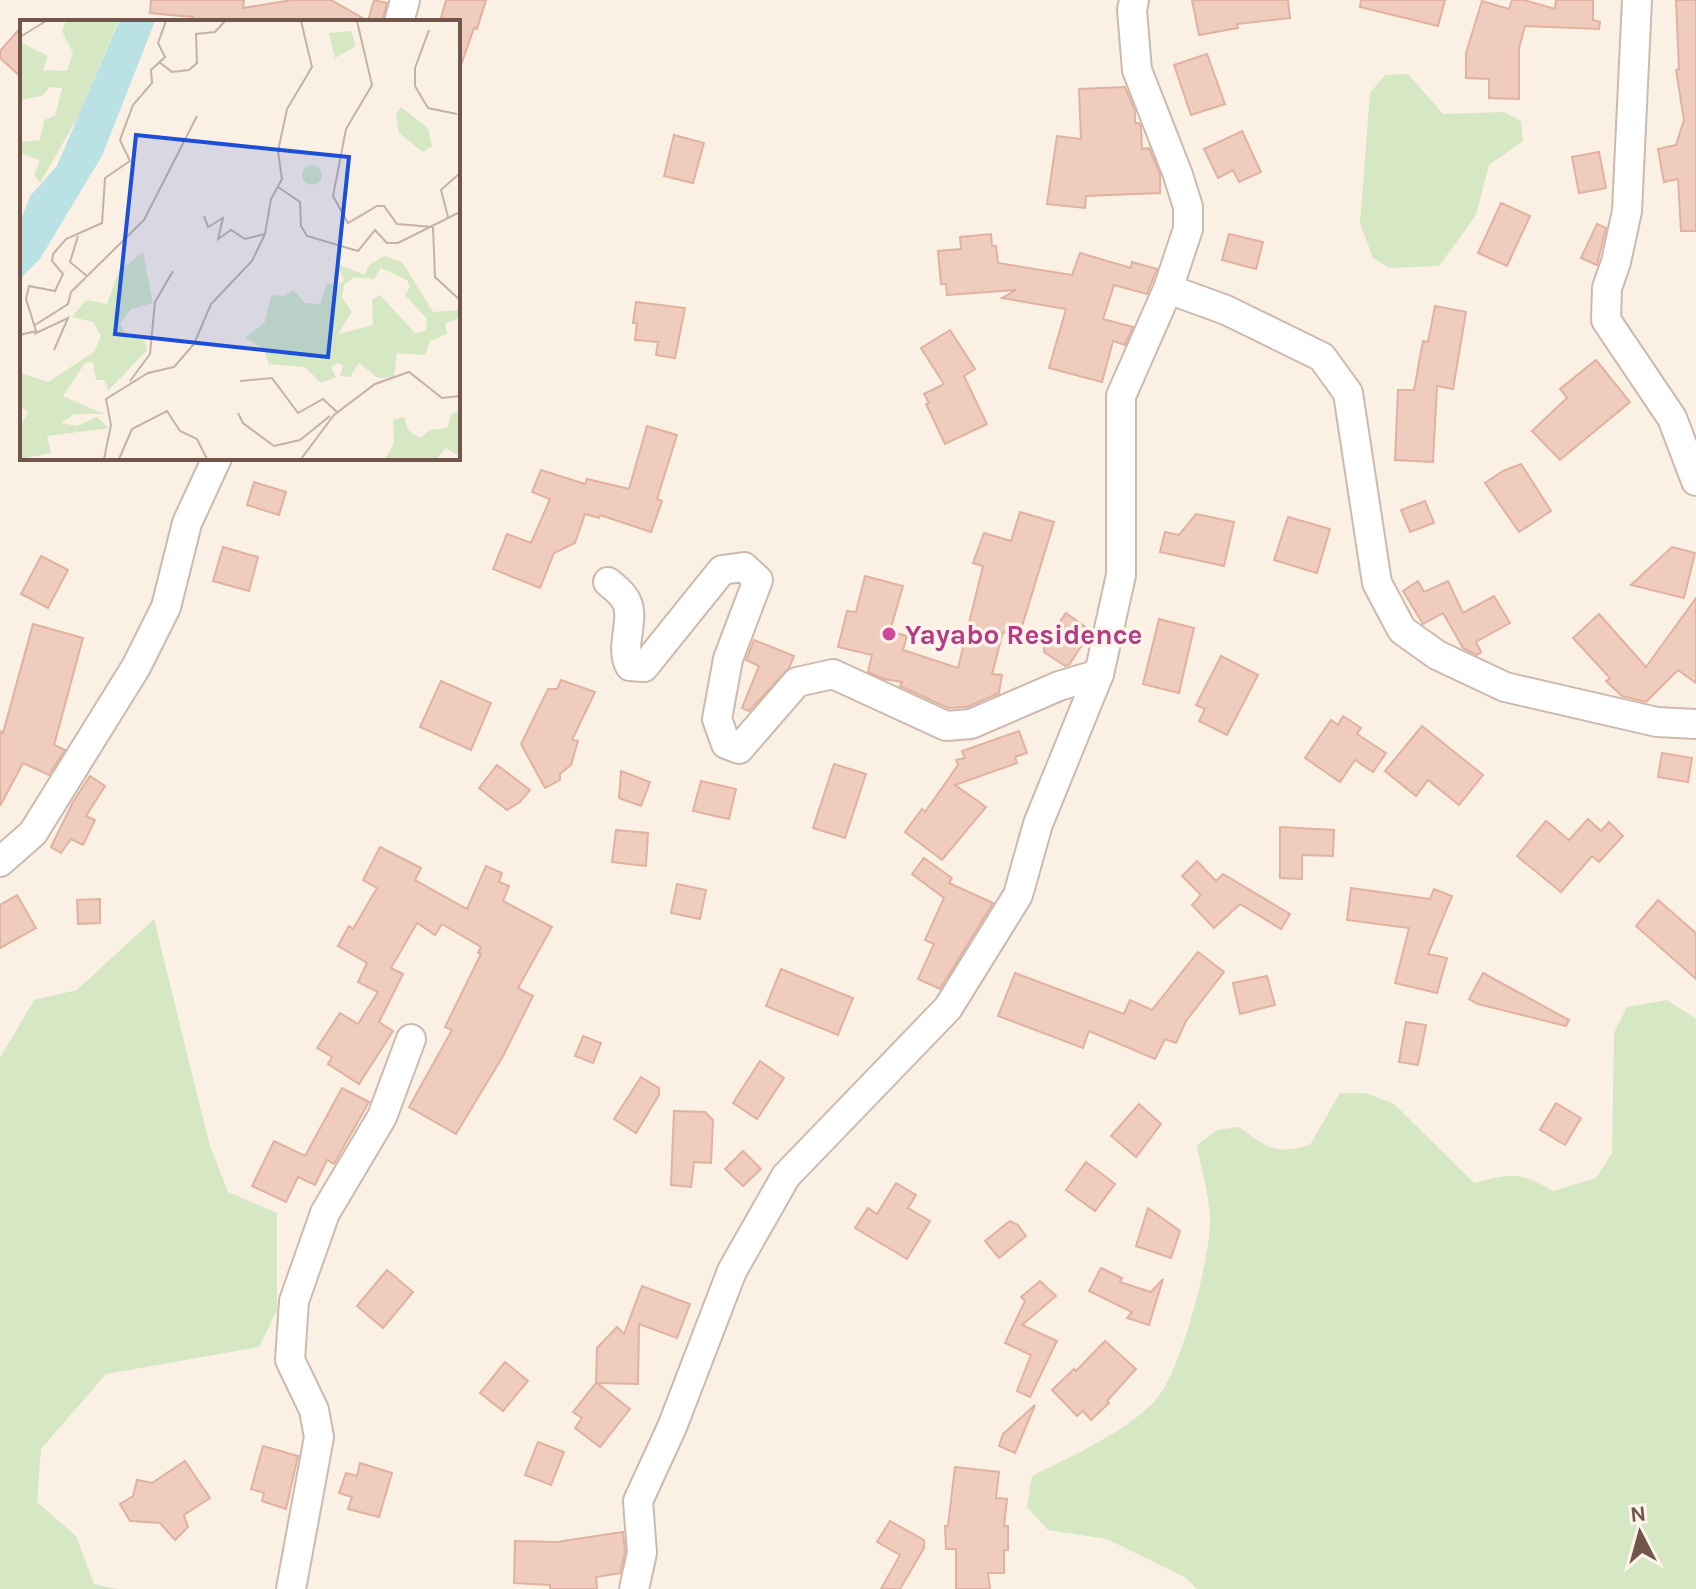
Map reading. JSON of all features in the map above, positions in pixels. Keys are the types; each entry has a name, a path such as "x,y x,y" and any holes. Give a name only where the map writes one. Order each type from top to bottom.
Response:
{"street":[{"path":"400,20 405,0"},
{"path":"634,1589 642,1553 638,1501 672,1427 732,1271 786,1176 948,1008 1018,895 1038,824 1099,674 1121,575 1121,396 1168,289 1188,229 1188,207 1137,70 1132,10 1134,0"},
{"path":"1637,0 1627,211 1607,288 1606,320 1672,418 1696,481"},
{"path":"1168,289 1226,310 1322,357 1348,393 1377,583 1402,630 1437,655 1505,687 1657,722 1696,724"},
{"path":"0,862 33,833 136,667 166,607 187,523 216,460"},
{"path":"608,582 629,606 625,657 630,666 644,667 722,570 744,567 758,580 728,659 717,719 726,744 739,749 797,682 821,676 833,674 946,726 971,724 1059,686 1099,674"},
{"path":"291,1589 319,1437 314,1410 290,1360 294,1301 325,1213 382,1117 411,1039"}],"green space":[{"path":"1408,74 1443,114 1504,112 1521,121 1523,141 1489,165 1476,215 1439,266 1389,268 1373,258 1360,223 1370,93 1385,75"},
{"path":"154,919 209,1143 228,1192 277,1213 277,1310 259,1347 106,1374 41,1449 37,1502 76,1536 94,1584 117,1589 0,1589 0,1058 34,1000 77,990"},
{"path":"1667,1000 1696,1019 1696,1589 1197,1589 1186,1578 1107,1539 1048,1530 1027,1507 1032,1476 1095,1444 1140,1415 1153,1403 1173,1369 1199,1290 1210,1224 1197,1145 1217,1130 1239,1127 1272,1148 1310,1145 1340,1093 1366,1093 1394,1104 1474,1183 1515,1176 1553,1191 1596,1178 1612,1153 1614,1033 1627,1007"}],"building":[{"path":"151,0 244,0 243,8 292,0 331,0 366,20 193,20 193,17 150,13"},
{"path":"374,0 387,3 383,20 368,20"},
{"path":"446,0 486,0 461,65 460,20 441,18"},
{"path":"1192,0 1288,0 1290,18 1237,24 1238,28 1199,35"},
{"path":"1361,0 1445,0 1438,26 1360,7"},
{"path":"1512,0 1524,0 1555,9 1556,0 1593,0 1593,20 1600,22 1599,29 1525,26 1519,48 1519,99 1489,98 1489,79 1466,78 1466,53 1482,1 1509,9"},
{"path":"1676,0 1696,0 1696,231 1681,231 1678,179 1664,182 1658,149 1676,145 1684,120 1676,70 1679,69"},
{"path":"20,28 20,76 0,58 0,51"},
{"path":"1207,54 1225,104 1191,115 1174,65"},
{"path":"1125,87 1135,111 1135,123 1141,127 1142,149 1149,148 1160,174 1160,193 1086,196 1085,208 1047,204 1057,136 1081,139 1079,89"},
{"path":"1242,131 1261,172 1239,182 1233,170 1218,178 1204,149"},
{"path":"674,135 704,143 693,183 664,176"},
{"path":"1599,152 1606,188 1579,193 1572,157"},
{"path":"1501,203 1530,216 1507,266 1478,253"},
{"path":"1597,224 1606,228 1597,265 1581,258"},
{"path":"991,234 998,263 1072,275 1080,253 1131,268 1132,262 1157,269 1147,294 1114,285 1103,319 1133,327 1125,345 1113,341 1102,382 1049,368 1066,309 1002,298 1016,290 947,295 946,284 941,284 938,251 961,249 960,237"},
{"path":"1229,234 1263,242 1256,269 1222,260"},
{"path":"636,302 685,308 675,358 656,355 658,342 635,340 637,323 633,323"},
{"path":"1435,306 1466,312 1453,389 1437,386 1433,462 1395,460 1398,390 1414,390 1423,341 1428,342"},
{"path":"950,330 975,369 964,376 987,424 945,444 924,394 944,384 921,348"},
{"path":"1596,360 1630,402 1560,460 1532,431 1567,398 1560,389"},
{"path":"647,426 677,435 657,499 662,501 651,532 600,515 599,518 585,514 575,543 554,553 540,588 493,569 507,534 531,543 550,499 532,492 541,470 585,484 587,479 629,489"},
{"path":"1521,464 1551,511 1519,532 1485,483"},
{"path":"254,482 286,492 279,515 247,505"},
{"path":"1425,501 1434,523 1410,532 1401,510"},
{"path":"1020,512 1054,522 1019,636 1003,632 992,674 1002,675 999,693 967,707 948,708 900,686 902,682 868,672 872,655 838,647 847,611 856,612 865,576 903,586 890,631 907,636 903,650 958,668 983,566 973,563 984,533 1011,541"},
{"path":"1196,514 1234,522 1224,566 1160,552 1165,532 1179,535"},
{"path":"1288,517 1330,529 1317,573 1274,560"},
{"path":"223,547 258,557 249,591 213,581"},
{"path":"1672,547 1695,553 1684,598 1631,585"},
{"path":"41,556 68,570 48,608 21,594"},
{"path":"1418,581 1424,592 1448,581 1463,613 1494,596 1510,623 1476,642 1481,652 1477,655 1463,648 1443,613 1423,624 1403,591"},
{"path":"1696,598 1696,683 1678,670 1646,702 1622,696 1606,681 1610,678 1573,638 1599,614 1646,667"},
{"path":"1066,613 1091,631 1069,665 1065,666 1044,652 1044,645"},
{"path":"1159,619 1194,628 1179,693 1143,684"},
{"path":"33,624 83,638 54,745 65,750 49,775 23,763 0,806 0,731 3,733"},
{"path":"754,640 794,656 789,668 749,711 742,708 759,666 746,660"},
{"path":"1221,656 1258,675 1227,735 1199,721 1205,709 1196,705"},
{"path":"561,680 595,692 572,740 578,741 571,765 560,774 560,780 545,788 521,744 548,689 557,689"},
{"path":"441,681 491,703 471,750 420,727"},
{"path":"1343,716 1361,728 1357,734 1386,753 1373,772 1355,760 1340,782 1305,758 1331,720 1338,725"},
{"path":"1422,726 1483,775 1459,805 1428,780 1416,796 1385,771"},
{"path":"1019,731 1027,753 1015,757 1017,763 955,785 986,807 942,860 905,832 922,809 925,812 958,765 956,760 965,758 962,751"},
{"path":"1662,753 1692,758 1688,782 1658,777"},
{"path":"834,764 866,774 845,838 813,828"},
{"path":"497,765 530,790 520,802 507,810 479,788"},
{"path":"621,771 650,782 641,806 619,798"},
{"path":"90,776 105,786 86,816 95,820 83,845 71,839 61,853 51,847"},
{"path":"701,781 736,789 729,819 693,811"},
{"path":"1588,819 1601,831 1609,822 1623,836 1599,862 1592,856 1561,892 1517,856 1546,821 1569,840"},
{"path":"1280,827 1334,830 1333,856 1302,855 1302,879 1280,878"},
{"path":"616,830 648,833 646,866 612,862"},
{"path":"380,847 421,868 415,880 467,909 486,866 502,873 499,882 509,886 503,901 552,927 518,988 533,996 503,1056 456,1134 409,1107 452,1030 445,1027 481,954 478,953 481,947 442,924 435,935 417,923 391,968 403,974 379,1022 393,1031 359,1084 328,1064 332,1057 317,1048 340,1013 358,1024 378,992 358,982 367,963 338,946 349,926 353,929 377,888 363,880"},
{"path":"924,858 952,878 949,883 993,903 940,989 918,979 934,944 925,940 944,898 912,874"},
{"path":"1197,861 1216,881 1223,874 1290,914 1281,929 1240,904 1214,928 1192,905 1201,895 1182,876"},
{"path":"677,884 706,890 700,919 671,913"},
{"path":"1351,888 1430,899 1434,889 1452,896 1428,954 1447,958 1437,993 1395,983 1409,928 1347,920"},
{"path":"17,895 36,928 0,948 0,905"},
{"path":"100,899 100,923 78,924 77,900"},
{"path":"1658,900 1696,933 1696,979 1636,926"},
{"path":"1198,952 1224,972 1186,1021 1176,1043 1165,1039 1155,1059 1089,1031 1083,1048 998,1016 1015,973 1124,1014 1130,1000 1152,1010"},
{"path":"781,969 853,998 838,1035 766,1006"},
{"path":"1483,973 1569,1020 1566,1026 1478,1004 1469,999"},
{"path":"1267,976 1275,1005 1240,1014 1233,983"},
{"path":"1406,1022 1426,1025 1418,1065 1399,1062"},
{"path":"583,1036 601,1043 593,1063 575,1056"},
{"path":"760,1061 784,1078 757,1119 733,1103"},
{"path":"641,1077 659,1088 659,1095 636,1133 614,1119"},
{"path":"342,1088 369,1102 334,1164 327,1160 315,1185 298,1177 286,1202 252,1186 274,1141 305,1156"},
{"path":"1556,1103 1581,1118 1565,1145 1540,1130"},
{"path":"1139,1104 1161,1124 1136,1157 1111,1136"},
{"path":"674,1111 705,1112 713,1120 711,1163 694,1162 691,1187 671,1185"},
{"path":"743,1151 761,1169 743,1186 725,1169"},
{"path":"1086,1162 1115,1184 1095,1211 1066,1190"},
{"path":"896,1183 916,1195 908,1208 930,1221 907,1259 855,1228 868,1208 877,1214"},
{"path":"1148,1208 1180,1231 1171,1258 1136,1246"},
{"path":"1010,1221 1018,1225 1026,1236 999,1258 985,1241"},
{"path":"1101,1268 1122,1278 1120,1282 1151,1292 1163,1279 1149,1325 1127,1318 1132,1312 1089,1291"},
{"path":"387,1270 413,1292 383,1328 357,1306"},
{"path":"1040,1281 1056,1296 1022,1325 1057,1341 1030,1397 1017,1391 1031,1355 1005,1343 1025,1301 1021,1297"},
{"path":"642,1286 690,1304 677,1338 639,1324 638,1384 597,1383 630,1409 600,1447 575,1428 582,1418 573,1412 596,1383 597,1348 617,1327 624,1334"},
{"path":"1105,1341 1136,1369 1091,1420 1083,1411 1077,1416 1052,1390"},
{"path":"505,1362 528,1381 503,1411 480,1393"},
{"path":"1035,1405 1015,1453 999,1446 1003,1434"},
{"path":"538,1442 564,1452 551,1485 525,1475"},
{"path":"263,1446 298,1456 286,1509 262,1501 264,1493 251,1489"},
{"path":"185,1461 210,1498 184,1515 188,1527 175,1540 160,1523 130,1521 120,1504 133,1496 137,1480 152,1483"},
{"path":"360,1463 392,1473 379,1517 348,1509 352,1497 339,1493 346,1473 357,1476"},
{"path":"955,1467 999,1472 996,1498 1007,1499 1004,1526 1008,1526 1008,1550 1004,1550 1004,1573 988,1573 990,1589 956,1589 956,1549 946,1549 945,1526 948,1526"},
{"path":"890,1521 924,1540 924,1548 900,1589 881,1589 900,1555 877,1542"},
{"path":"623,1532 625,1552 620,1573 596,1577 597,1589 550,1589 550,1585 514,1583 515,1541 557,1542"}],"place":[{"name":"Yayabo Residence","path":"889,634"}]}
